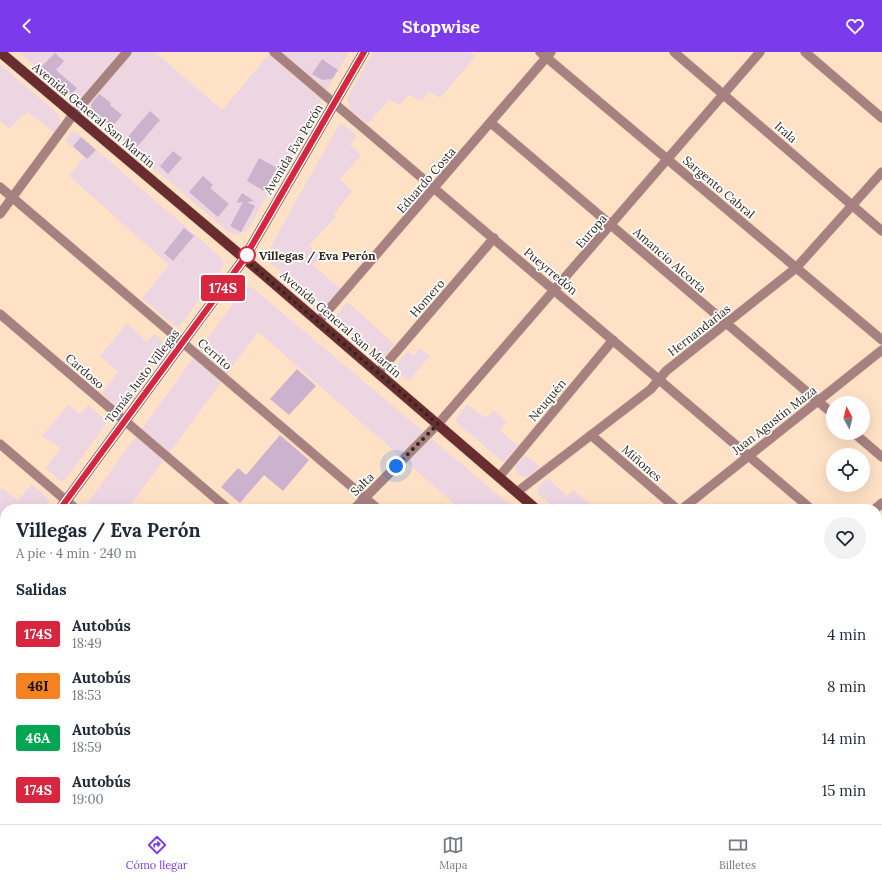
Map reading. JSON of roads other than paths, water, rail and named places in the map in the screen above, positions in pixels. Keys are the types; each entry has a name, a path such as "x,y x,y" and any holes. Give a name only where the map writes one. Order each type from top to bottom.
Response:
{"main road":[{"name":"Avenida General San Martín","path":"0,52 530,504"},
{"name":"Avenida Eva Perón","path":"244,259 364,52"},
{"name":"Tomás Justo Villegas","path":"64,504 244,259"}],"street":[{"path":"0,214 73,115 126,52"},
{"name":"Pueyrredón","path":"274,52 434,190 494,238 750,455 805,504"},
{"name":"Irala","path":"674,52 882,231"},
{"name":"Europa","path":"438,424 611,226 760,52"},
{"path":"805,52 882,118"},
{"name":"Eduardo Costa","path":"318,322 491,124 546,54"},
{"name":"Sargento Cabral","path":"546,54 882,340"},
{"name":"Amancio Alcorta","path":"491,124 826,408"},
{"name":"Hernandarias","path":"517,492 650,388 666,371 796,268 882,172"},
{"name":"Cerrito","path":"0,187 372,504"},
{"name":"Homero","path":"378,373 494,238"},
{"name":"Cardoso","path":"0,314 222,504"},
{"name":"Neuquén","path":"499,477 613,340"},
{"name":"Juan Agustín Maza","path":"688,504 882,350"},
{"name":"Salta","path":"359,504 438,424"},
{"name":"Miñones","path":"591,435 671,504"},
{"path":"862,440 882,457"},
{"path":"0,444 62,504"}],"place":[{"name":"Villegas / Eva Perón","path":"247,255"}]}
